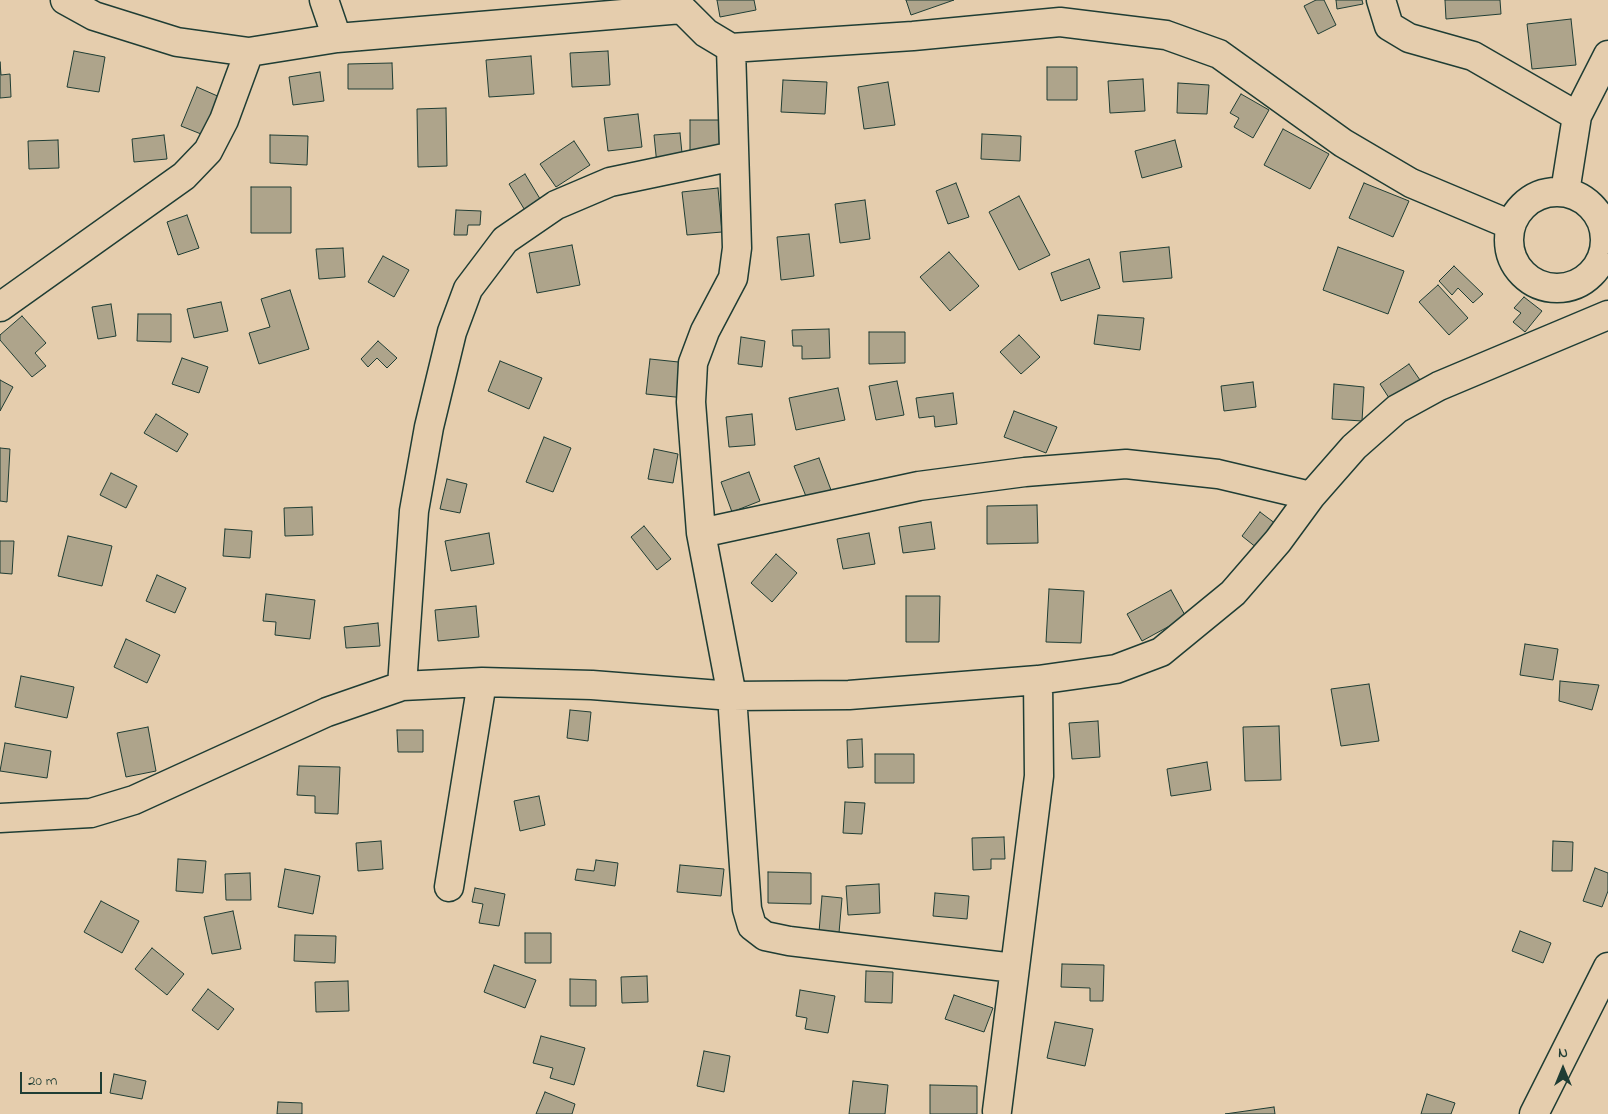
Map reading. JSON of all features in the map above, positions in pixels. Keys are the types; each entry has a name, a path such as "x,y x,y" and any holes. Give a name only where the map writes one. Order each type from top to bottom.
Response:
{"street":[{"path":"65,0 94,16 177,42 249,52 337,38 680,5 706,33 731,48 913,36 1057,11 1166,36 1219,54 1343,143 1411,183 1511,225"},
{"path":"324,0 337,38"},
{"path":"1381,0 1389,26 1409,38 1473,56 1577,116"},
{"path":"731,48 737,248 733,278 705,332 693,363 691,402 701,533 732,696 747,909 752,926 765,936 789,941 1014,968"},
{"path":"0,308 184,176 208,151 224,120 249,52"},
{"path":"1565,192 1577,116 1608,55"},
{"path":"402,686 414,511 436,398 452,332 468,289 505,240 556,205 610,182 734,156"},
{"path":"1548,192 1565,192 1587,201 1602,219 1606,242 1604,269 1572,287 1555,289 1537,285 1522,275 1512,260 1508,242 1511,225 1519,210 1532,198 1548,192"},
{"path":"0,818 91,813 134,800 326,712 402,686 482,682 592,685 732,696 850,695 1038,680 1116,669 1161,652 1233,593 1278,541 1311,496 1354,447 1397,408 1439,386 1608,315"},
{"path":"701,533 919,486 1024,472 1126,464 1218,474 1311,496"},
{"path":"997,1111 1014,968 1034,831 1039,776 1038,680"},
{"path":"449,887 482,682"},
{"path":"1534,1114 1608,967"}],"building":[{"path":"717,0 754,0 756,10 720,17"},
{"path":"906,0 954,0 911,15"},
{"path":"1316,0 1324,0 1336,25 1318,34 1304,6"},
{"path":"1336,0 1362,0 1363,4 1337,9"},
{"path":"1445,0 1500,0 1501,14 1446,19"},
{"path":"1571,19 1576,65 1532,69 1527,24"},
{"path":"74,51 105,57 99,92 67,87"},
{"path":"608,51 610,85 572,87 570,53"},
{"path":"531,56 534,94 489,97 486,60"},
{"path":"0,62 1,75 10,74 11,97 0,98"},
{"path":"392,63 393,89 348,89 348,64"},
{"path":"1047,67 1077,67 1077,100 1047,100"},
{"path":"320,72 324,101 293,105 289,77"},
{"path":"1143,79 1145,111 1110,113 1108,81"},
{"path":"783,80 827,82 825,114 781,112"},
{"path":"888,82 895,125 864,129 858,87"},
{"path":"1178,83 1209,85 1207,114 1177,113"},
{"path":"197,87 222,98 206,136 181,126"},
{"path":"1241,94 1269,110 1253,138 1234,127 1239,118 1230,113"},
{"path":"446,108 447,166 418,167 417,109"},
{"path":"638,114 642,147 608,151 604,118"},
{"path":"690,120 723,120 723,152 690,152"},
{"path":"1283,129 1329,154 1310,189 1264,165"},
{"path":"680,133 683,163 657,165 654,135"},
{"path":"982,134 1021,136 1020,161 981,159"},
{"path":"164,135 167,159 134,162 132,139"},
{"path":"270,135 308,136 307,165 270,163"},
{"path":"58,140 59,168 29,169 28,141"},
{"path":"1175,140 1182,167 1142,178 1135,151"},
{"path":"574,141 590,165 556,187 540,164"},
{"path":"525,174 545,207 529,217 509,184"},
{"path":"956,183 969,217 948,224 936,191"},
{"path":"1364,183 1409,201 1393,237 1349,218"},
{"path":"251,187 291,187 291,233 251,233"},
{"path":"718,188 722,232 687,235 682,192"},
{"path":"1019,196 1050,255 1019,270 989,212"},
{"path":"865,200 870,239 840,243 835,204"},
{"path":"456,210 481,211 480,225 468,225 467,235 454,235"},
{"path":"187,215 199,248 178,255 167,222"},
{"path":"809,234 814,276 781,280 777,237"},
{"path":"572,245 580,285 537,293 529,253"},
{"path":"1169,247 1172,278 1123,282 1120,252"},
{"path":"1338,247 1404,271 1388,314 1323,290"},
{"path":"343,248 345,277 319,279 316,249"},
{"path":"949,252 979,286 950,311 920,277"},
{"path":"383,256 409,270 394,297 368,282"},
{"path":"1089,259 1100,288 1061,301 1051,273"},
{"path":"1454,266 1483,294 1473,303 1458,288 1452,295 1439,281"},
{"path":"1438,285 1468,318 1449,335 1419,302"},
{"path":"290,290 309,349 259,364 249,333 270,327 261,299"},
{"path":"1524,297 1542,311 1525,332 1513,322 1521,313 1514,308"},
{"path":"221,302 228,331 194,338 187,309"},
{"path":"111,304 116,336 98,339 92,307"},
{"path":"138,314 171,314 171,342 137,341"},
{"path":"1098,315 1144,318 1140,350 1094,344"},
{"path":"22,316 46,343 35,353 46,366 32,377 0,340 0,335"},
{"path":"829,329 830,358 802,359 802,346 793,346 792,330"},
{"path":"869,332 905,332 905,363 869,364"},
{"path":"1019,335 1040,357 1021,374 1000,352"},
{"path":"741,337 765,341 762,367 738,364"},
{"path":"378,341 397,358 387,368 377,358 368,367 361,359"},
{"path":"182,358 208,367 199,393 172,384"},
{"path":"650,359 688,363 685,398 646,394"},
{"path":"500,361 542,378 529,409 488,391"},
{"path":"1409,364 1420,380 1391,401 1380,384"},
{"path":"0,380 13,387 0,411"},
{"path":"897,381 904,415 876,420 869,386"},
{"path":"1253,382 1256,407 1224,411 1221,386"},
{"path":"1334,384 1364,387 1362,421 1332,419"},
{"path":"838,388 845,420 796,430 789,398"},
{"path":"953,393 957,424 935,427 934,416 919,418 916,398"},
{"path":"1014,411 1057,427 1046,453 1004,437"},
{"path":"156,414 188,434 177,452 144,433"},
{"path":"752,414 755,445 729,447 726,417"},
{"path":"544,437 571,448 553,492 526,482"},
{"path":"0,448 10,449 7,502 0,501"},
{"path":"654,449 678,454 673,483 648,479"},
{"path":"819,458 831,490 807,499 794,466"},
{"path":"749,472 760,501 732,512 721,482"},
{"path":"111,473 137,486 126,508 100,495"},
{"path":"447,479 467,484 460,513 440,509"},
{"path":"1037,505 1038,543 987,544 987,506"},
{"path":"312,507 313,535 285,536 284,508"},
{"path":"1260,512 1276,524 1257,548 1242,536"},
{"path":"931,522 935,549 903,553 899,527"},
{"path":"644,526 671,559 657,570 631,537"},
{"path":"225,529 252,531 250,558 223,556"},
{"path":"489,533 494,564 451,571 445,541"},
{"path":"869,533 875,564 843,569 837,539"},
{"path":"68,536 112,546 102,586 58,576"},
{"path":"0,541 14,541 12,574 0,573"},
{"path":"776,554 797,573 772,602 751,583"},
{"path":"157,575 186,588 175,613 146,601"},
{"path":"1049,589 1084,591 1081,643 1046,642"},
{"path":"1171,590 1186,617 1142,641 1127,614"},
{"path":"266,594 315,600 310,639 275,635 276,622 263,621"},
{"path":"906,596 940,596 939,642 906,642"},
{"path":"476,606 479,637 438,641 435,610"},
{"path":"378,623 380,646 346,648 344,627"},
{"path":"126,639 160,655 147,683 114,667"},
{"path":"1525,644 1558,649 1553,680 1520,675"},
{"path":"21,676 74,687 67,718 15,707"},
{"path":"1560,681 1599,685 1592,710 1559,701"},
{"path":"1369,684 1379,741 1341,746 1331,689"},
{"path":"570,710 591,712 588,741 567,738"},
{"path":"1098,721 1100,757 1072,759 1069,723"},
{"path":"1279,726 1281,780 1245,781 1243,727"},
{"path":"148,727 156,771 126,777 117,733"},
{"path":"397,730 423,730 423,752 398,752"},
{"path":"862,739 863,767 848,768 847,740"},
{"path":"5,743 51,751 47,778 0,771"},
{"path":"875,754 914,754 914,783 875,783"},
{"path":"1207,762 1211,790 1171,796 1167,769"},
{"path":"299,766 340,767 338,814 315,813 315,796 297,795"},
{"path":"539,796 545,825 520,831 514,801"},
{"path":"845,802 865,803 862,834 843,833"},
{"path":"1004,837 1005,859 991,859 991,869 973,870 972,838"},
{"path":"381,841 383,869 358,871 356,843"},
{"path":"1553,841 1573,842 1572,871 1552,871"},
{"path":"178,859 206,861 203,893 176,891"},
{"path":"596,860 618,863 615,886 575,880 577,869 594,871"},
{"path":"680,865 724,869 721,896 677,892"},
{"path":"1595,868 1608,873 1608,891 1602,907 1583,901"},
{"path":"285,869 320,876 313,914 278,907"},
{"path":"768,872 811,873 811,904 768,903"},
{"path":"250,873 251,900 226,900 225,874"},
{"path":"879,884 880,913 848,915 846,886"},
{"path":"475,888 505,894 499,926 479,923 483,904 472,902"},
{"path":"935,893 969,896 967,919 933,916"},
{"path":"822,896 842,898 839,933 819,932"},
{"path":"101,901 139,921 122,953 84,932"},
{"path":"233,911 241,949 212,954 204,917"},
{"path":"1520,931 1551,943 1543,963 1512,951"},
{"path":"525,933 551,933 551,963 525,963"},
{"path":"295,935 336,936 335,963 294,961"},
{"path":"152,948 184,974 167,995 135,969"},
{"path":"1062,964 1104,965 1103,1001 1090,1001 1090,988 1061,987"},
{"path":"494,965 536,980 525,1008 484,992"},
{"path":"866,971 893,972 892,1003 865,1002"},
{"path":"647,976 648,1002 622,1003 621,977"},
{"path":"570,979 596,980 596,1006 570,1006"},
{"path":"348,981 349,1011 316,1012 315,982"},
{"path":"208,989 234,1009 218,1030 192,1010"},
{"path":"800,990 835,996 828,1033 805,1029 807,1018 796,1016"},
{"path":"954,995 993,1008 984,1032 945,1019"},
{"path":"1055,1022 1093,1029 1085,1066 1047,1058"},
{"path":"541,1036 585,1048 574,1085 550,1078 553,1068 533,1063"},
{"path":"704,1051 730,1056 724,1092 697,1086"},
{"path":"114,1074 146,1081 142,1099 110,1093"},
{"path":"853,1081 888,1085 885,1114 849,1114"},
{"path":"930,1085 977,1086 977,1114 930,1114"},
{"path":"545,1092 575,1104 572,1114 536,1114"},
{"path":"1427,1094 1455,1103 1451,1114 1421,1114"},
{"path":"278,1102 302,1103 302,1114 277,1114"},
{"path":"1274,1107 1275,1114 1225,1114"}]}
